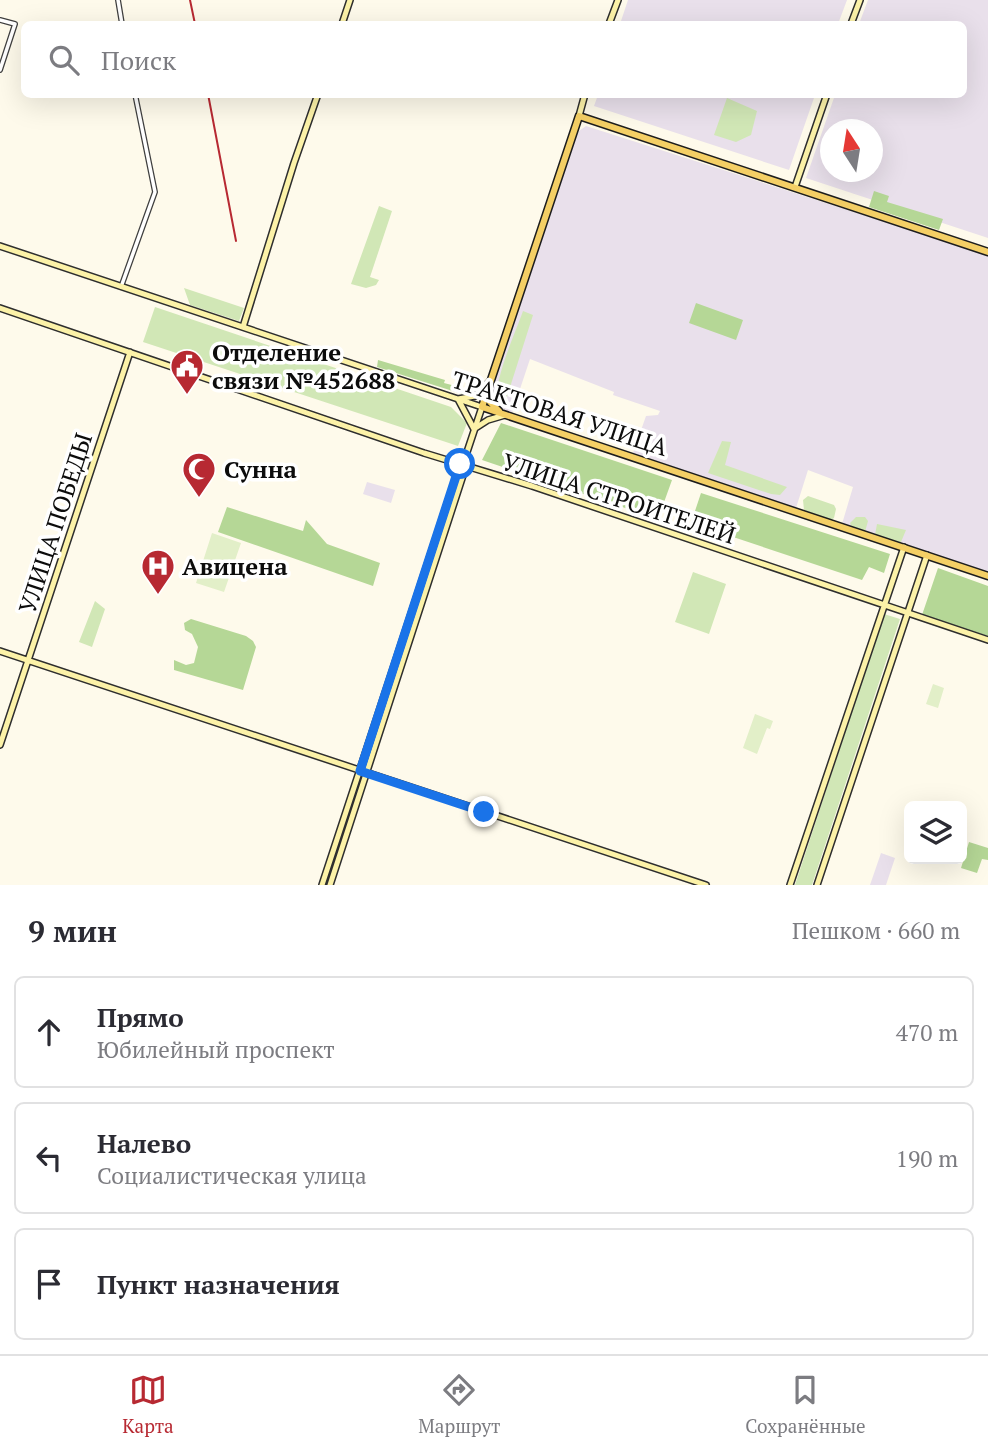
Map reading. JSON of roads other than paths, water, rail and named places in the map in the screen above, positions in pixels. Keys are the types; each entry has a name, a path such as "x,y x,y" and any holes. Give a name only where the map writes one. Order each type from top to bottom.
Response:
{"main road":[{"path":"343,21 350,0"},
{"path":"610,21 618,0"},
{"path":"852,21 860,0"},
{"path":"243,327 317,98"},
{"path":"330,885 489,382 584,98"},
{"path":"795,187 826,98"},
{"path":"579,116 988,252"},
{"name":"ТРАКТОВАЯ УЛИЦА","path":"0,246 988,576"},
{"name":"УЛИЦА СТРОИТЕЛЕЙ","path":"0,308 988,640"},
{"name":"УЛИЦА ПОБЕДЫ","path":"0,745 130,352"},
{"path":"474,429 458,399 475,396 489,382"},
{"path":"489,382 491,402 505,415"},
{"path":"474,429 488,420 505,415"},
{"path":"790,885 904,547"},
{"path":"817,885 928,555"},
{"path":"0,651 705,885"},
{"path":"322,885 364,772"}],"street":[{"path":"118,0 122,21"},
{"path":"0,20 15,24 0,71"},
{"path":"121,287 155,192 136,98"}],"railway":[{"path":"190,0 194,21"},
{"path":"209,98 236,241"}],"place":[{"name":"Отделение связи №452688","path":"187,396"},
{"name":"Сунна","path":"199,499"},
{"name":"Авицена","path":"158,596"}]}
